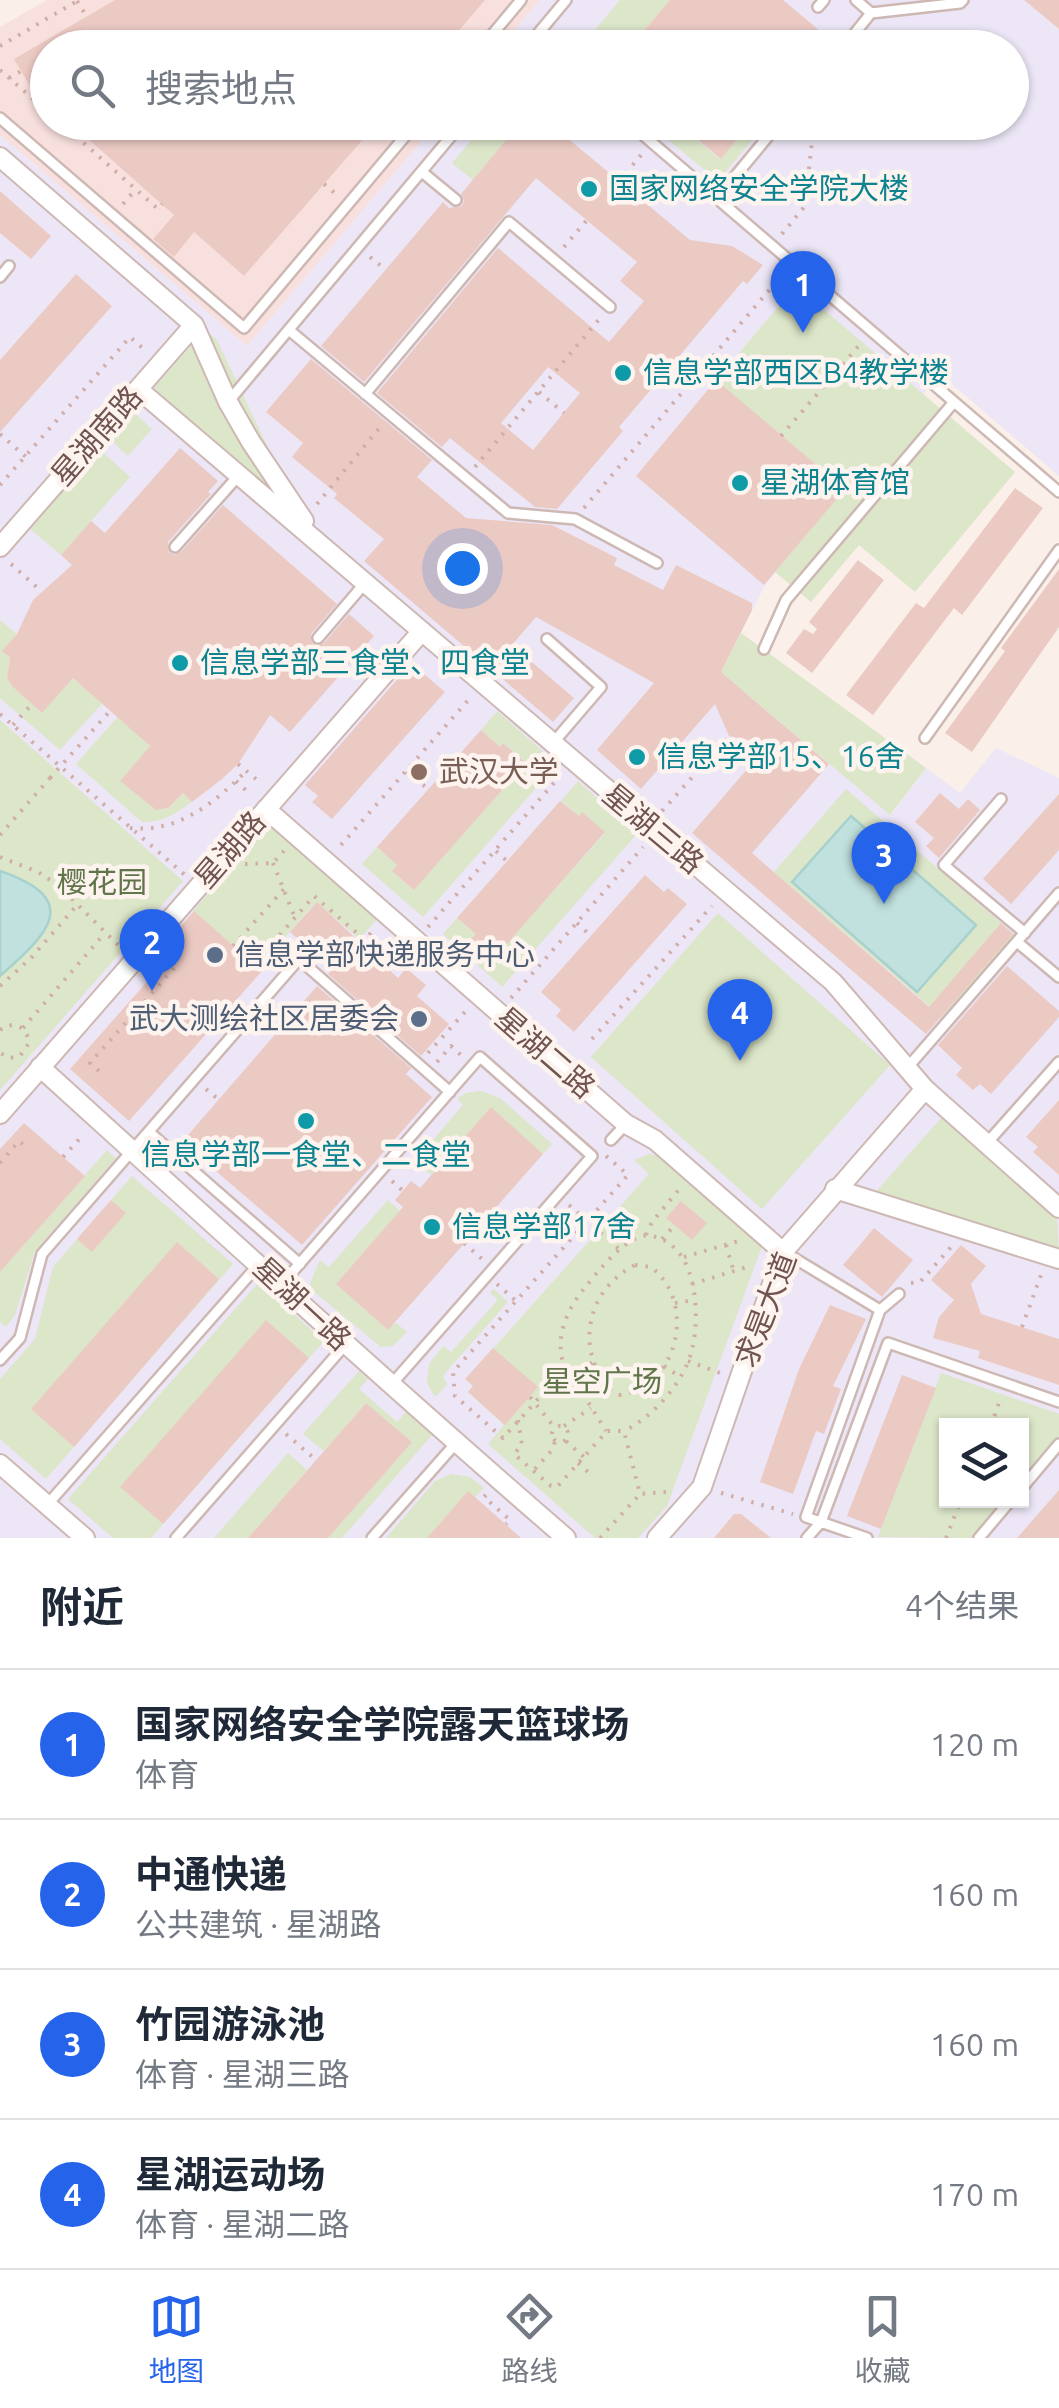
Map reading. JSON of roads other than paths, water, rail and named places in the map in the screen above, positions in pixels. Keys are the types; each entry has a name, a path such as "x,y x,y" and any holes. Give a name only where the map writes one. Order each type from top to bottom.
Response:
{"street":[{"path":"0,157 194,325 228,402 273,476 326,549"},
{"name":"星湖南路","path":"0,551 194,325"},
{"name":"星湖三路","path":"138,389 832,982 925,1089 1059,1208"},
{"name":"星湖路","path":"0,1114 422,631"},
{"name":"星湖二路","path":"266,809 626,1124 654,1140 783,1252"},
{"name":"星湖一路","path":"40,1068 555,1535"},
{"name":"求是大道","path":"658,1538 702,1487 783,1252 925,1089"},
{"path":"835,1189 1053,1258"},
{"path":"0,1464 47,1504 72,1533"}],"lane":[{"path":"496,30 521,0"},
{"path":"543,30 566,0"},
{"path":"856,0 872,13"},
{"path":"858,30 872,13 963,0"},
{"path":"0,118 244,328 403,140"},
{"path":"228,402 448,140"},
{"path":"650,140 1059,492"},
{"path":"718,197 765,140"},
{"path":"422,172 456,200"},
{"path":"365,394 495,233 509,222 610,307"},
{"path":"0,277 9,266"},
{"path":"289,330 508,513 575,519 657,564"},
{"path":"764,649 786,600 954,402"},
{"path":"175,546 239,474"},
{"path":"925,738 1059,550"},
{"path":"318,638 365,583"},
{"path":"547,640 602,687 553,744"},
{"path":"1001,798 944,865 1025,933"},
{"path":"906,1069 1059,894"},
{"path":"1017,942 1059,977"},
{"path":"0,1360 20,1338 42,1254 299,959 450,1092"},
{"path":"281,1285 480,1057 592,1156 390,1386"},
{"path":"987,1143 1059,1062"},
{"path":"611,1140 626,1124"},
{"path":"149,1132 300,1264"},
{"path":"783,1252 880,1310"},
{"path":"47,1504 259,1264"},
{"path":"868,1538 806,1517 880,1310 899,1294"},
{"path":"807,1538 821,1522 888,1342 1059,1402"},
{"path":"176,1538 344,1345"},
{"path":"372,1538 456,1443"},
{"path":"1029,1480 1059,1444"},
{"path":"979,1538 1004,1508"}],"water":[{"path":"851,816 976,925 917,992 792,882"},
{"path":"0,871 42,894 50,906 50,919 32,946 0,976"}],"place":[{"name":"国家网络安全学院大楼","path":"589,189"},
{"name":"国家网络安全学院露天篮球场","path":"803,333"},
{"name":"信息学部西区B4教学楼","path":"623,373"},
{"name":"星湖体育馆","path":"740,483"},
{"name":"信息学部三食堂、四食堂","path":"180,663"},
{"name":"信息学部15、16舍","path":"637,757"},
{"name":"武汉大学","path":"419,772"},
{"name":"竹园游泳池","path":"884,904"},
{"name":"信息学部快递服务中心","path":"215,955"},
{"name":"中通快递","path":"152,991"},
{"name":"武大测绘社区居委会","path":"419,1019"},
{"name":"星湖运动场","path":"740,1061"},
{"name":"信息学部一食堂、二食堂","path":"306,1121"},
{"name":"信息学部17舍","path":"432,1227"}],"park label":[{"name":"樱花园","path":"102,883"},
{"name":"星空广场","path":"602,1382"}]}
